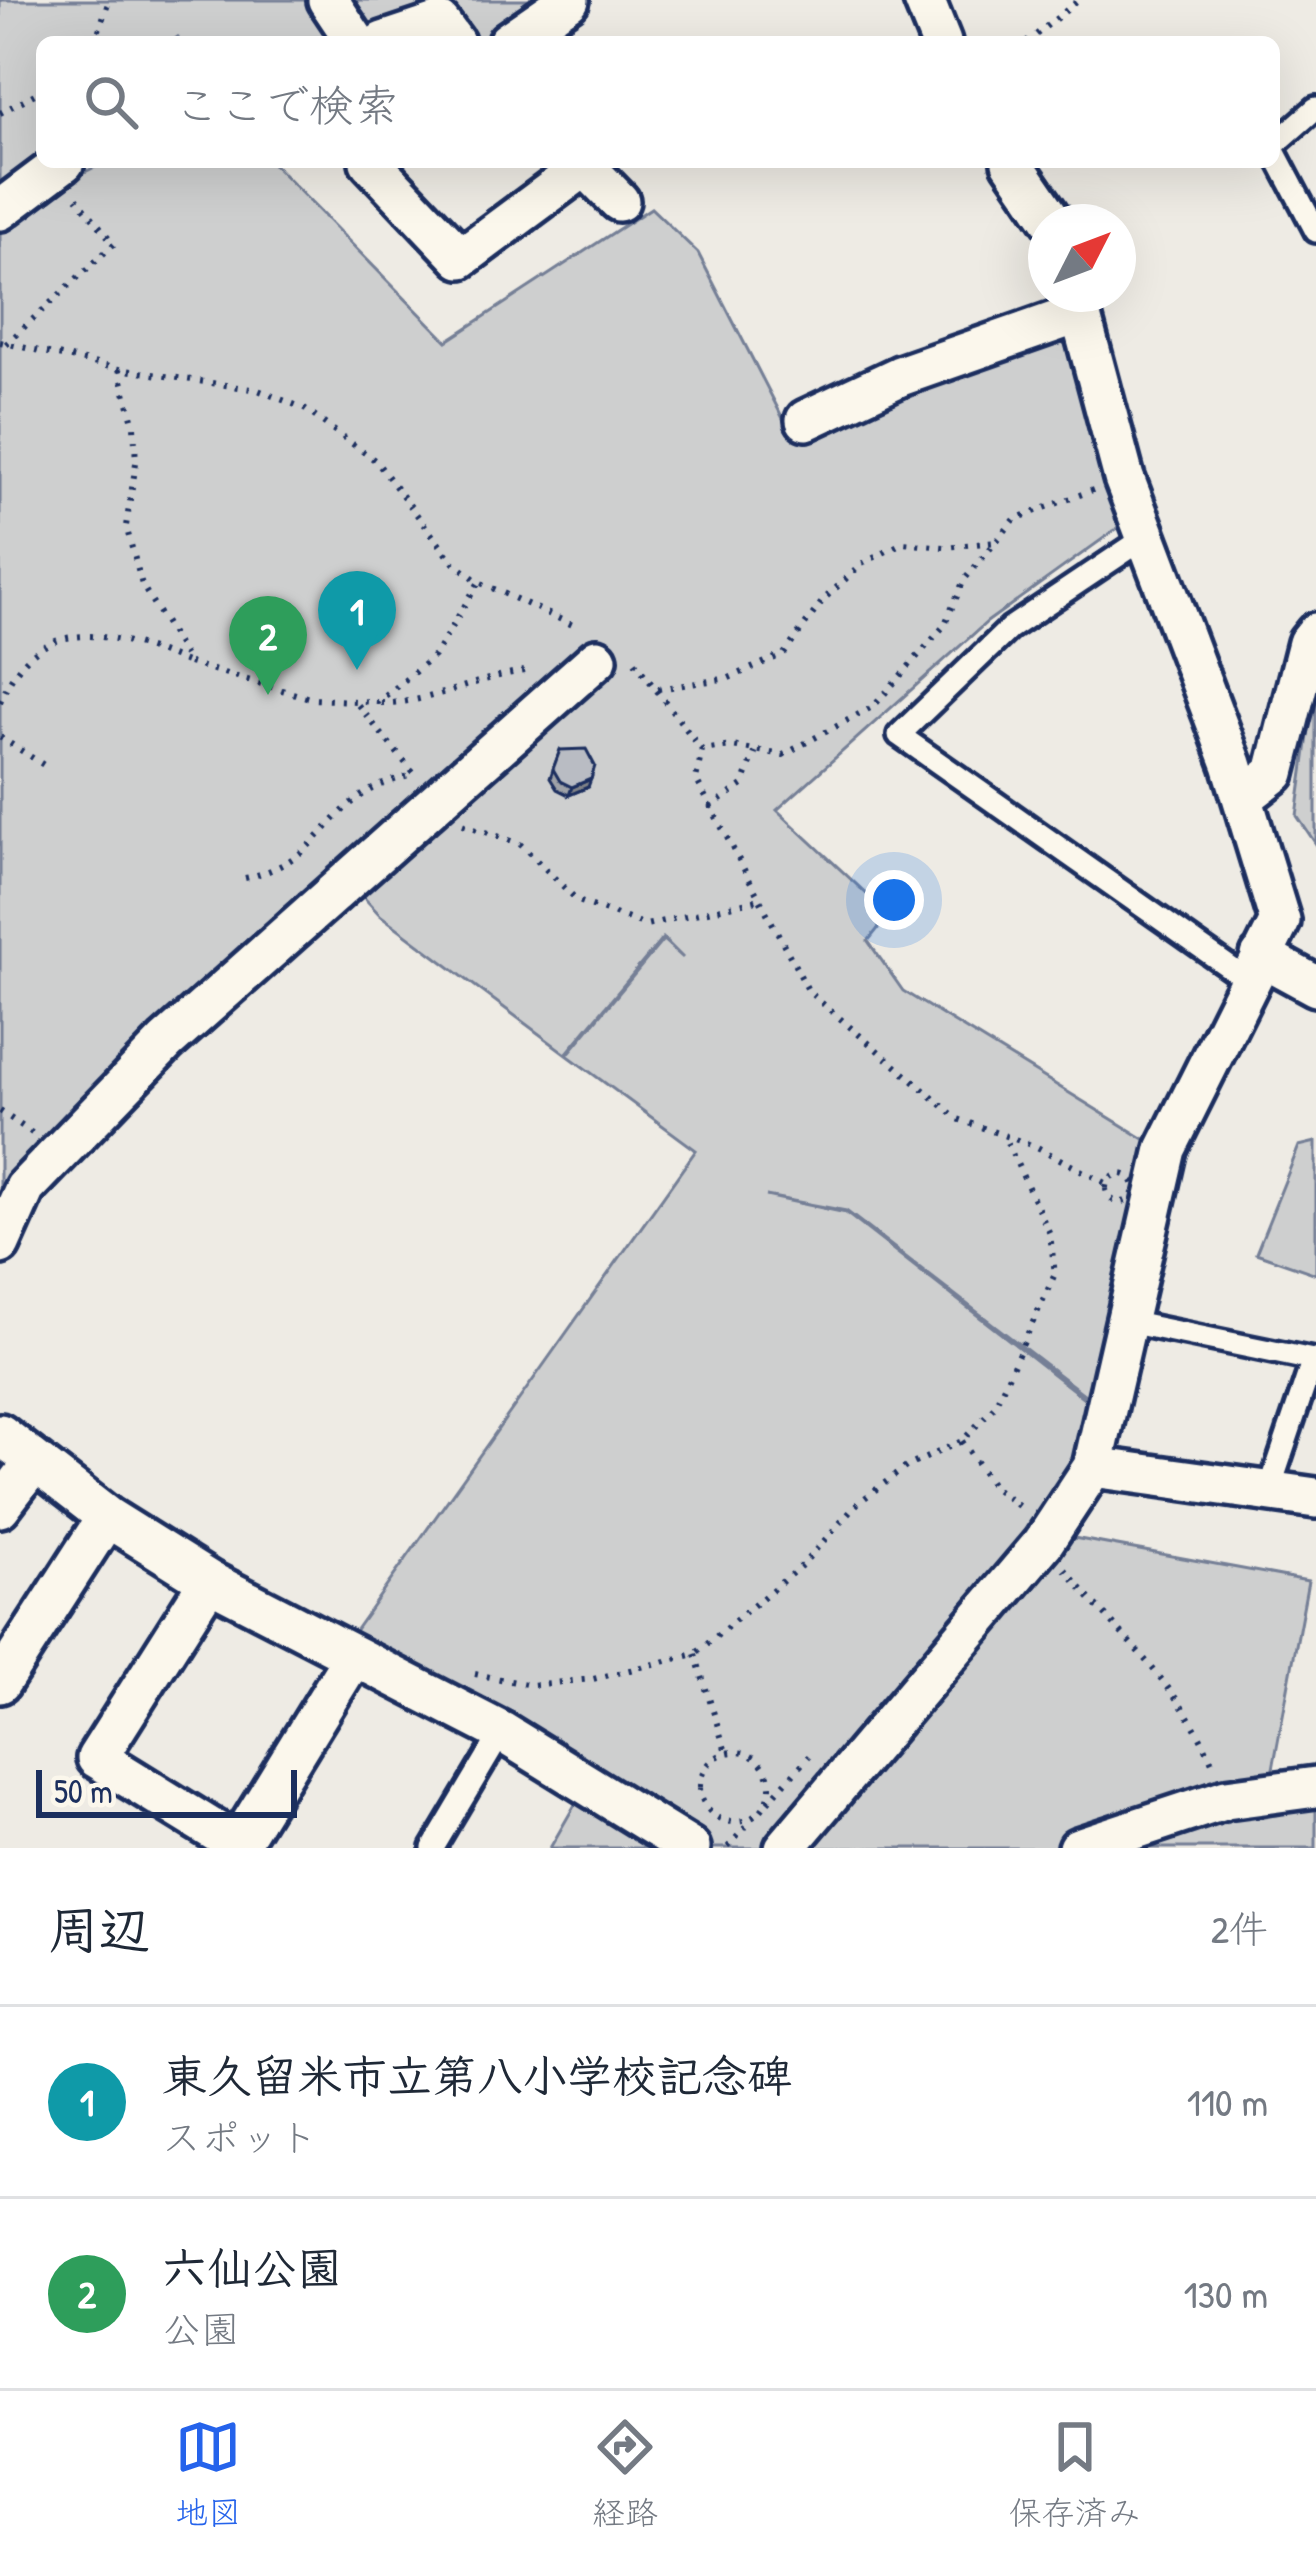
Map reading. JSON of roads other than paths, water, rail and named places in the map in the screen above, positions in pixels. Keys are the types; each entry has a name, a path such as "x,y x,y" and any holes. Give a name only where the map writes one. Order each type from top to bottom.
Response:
{"street":[{"path":"328,0 352,36"},
{"path":"517,36 569,0"},
{"path":"925,0 939,36"},
{"path":"401,36 440,23 450,36"},
{"path":"0,210 56,168"},
{"path":"376,168 461,258 578,168"},
{"path":"587,168 619,201"},
{"path":"1016,168 1041,204"},
{"path":"806,420 1056,312"},
{"path":"785,1848 1053,1529 1093,1468 1166,1149 1280,921 1244,798 1124,478 1080,312"},
{"path":"1244,798 1275,773 1308,643 1316,633"},
{"path":"0,1244 25,1188 166,1042 426,789 605,650"},
{"path":"1255,968 1316,986"},
{"path":"0,1434 107,1517 209,1581 352,1659 502,1732 690,1848"},
{"path":"0,1507 35,1461"},
{"path":"1093,1468 1270,1488 1316,1498"},
{"path":"5,1664 107,1517"},
{"path":"209,1581 97,1758 238,1845 352,1659"},
{"path":"1078,1848 1226,1798 1316,1787"}],"lane":[{"path":"1280,142 1316,108"},
{"path":"1280,160 1316,231"},
{"path":"1149,535 1010,628 899,735 1255,968"},
{"path":"1128,1322 1313,1360 1270,1488"},
{"path":"433,1848 502,1732"}],"place":[{"name":"東久留米市立第八小学校記念碑","path":"357,670"},
{"name":"六仙公園","path":"268,695"}]}
